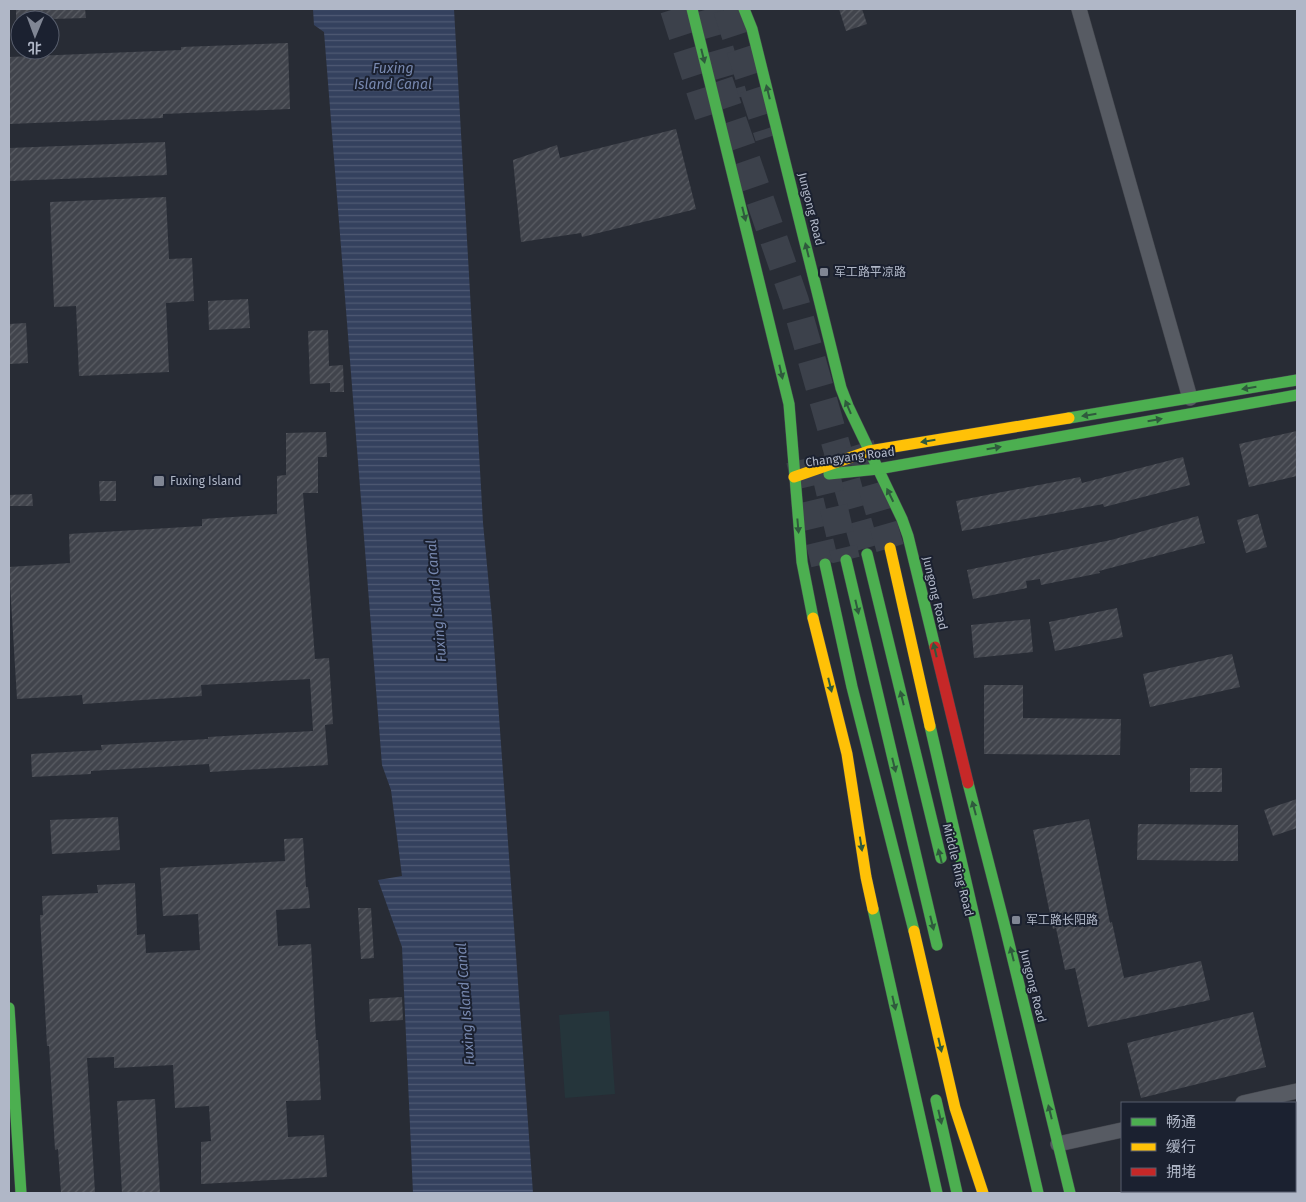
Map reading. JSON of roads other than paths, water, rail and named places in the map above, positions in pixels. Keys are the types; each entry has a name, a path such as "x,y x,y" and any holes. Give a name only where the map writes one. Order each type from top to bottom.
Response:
{"main road":[{"path":"692,9 789,404 794,477 806,586 847,754 866,877 937,1193"},
{"name":"Jungong Road","path":"744,9 752,29 841,388 902,519 908,536 958,746 1004,923 1070,1193"},
{"name":"Changyang Road","path":"794,477 869,451 1297,380"},
{"name":"Changyang Road","path":"794,477 878,469 1297,395"},
{"path":"890,548 976,930 1038,1193"},
{"name":"Middle Ring Road","path":"867,554 943,867"},
{"path":"846,560 939,955"},
{"path":"825,564 852,687 917,941 955,1108 985,1193"},
{"path":"887,828 902,932"},
{"path":"976,930 1035,1128"},
{"path":"9,1008 21,1193"},
{"path":"933,1087 957,1193"},
{"path":"979,1145 985,1193"}],"street":[{"path":"1079,9 1190,398"},
{"path":"1248,1102 1297,1091"},
{"path":"1058,1144 1121,1130"}],"water":[{"name":"Fuxing Island Canal","path":"313,9 454,9 483,523 492,618 533,1193 413,1193 402,947 378,880 402,876 391,790 382,765 324,32 314,25"}],"tunnel":[{"path":"674,9 711,124"},
{"path":"708,9 734,99"},
{"path":"727,9 769,137"},
{"path":"719,81 795,301 867,554"},
{"path":"860,444 890,548"},
{"path":"800,460 825,564"},
{"path":"824,466 846,560"}],"place":[{"name":"军工路平凉路","path":"824,272"},
{"name":"Fuxing Island","path":"159,481"},
{"name":"军工路长阳路","path":"1016,920"}]}
